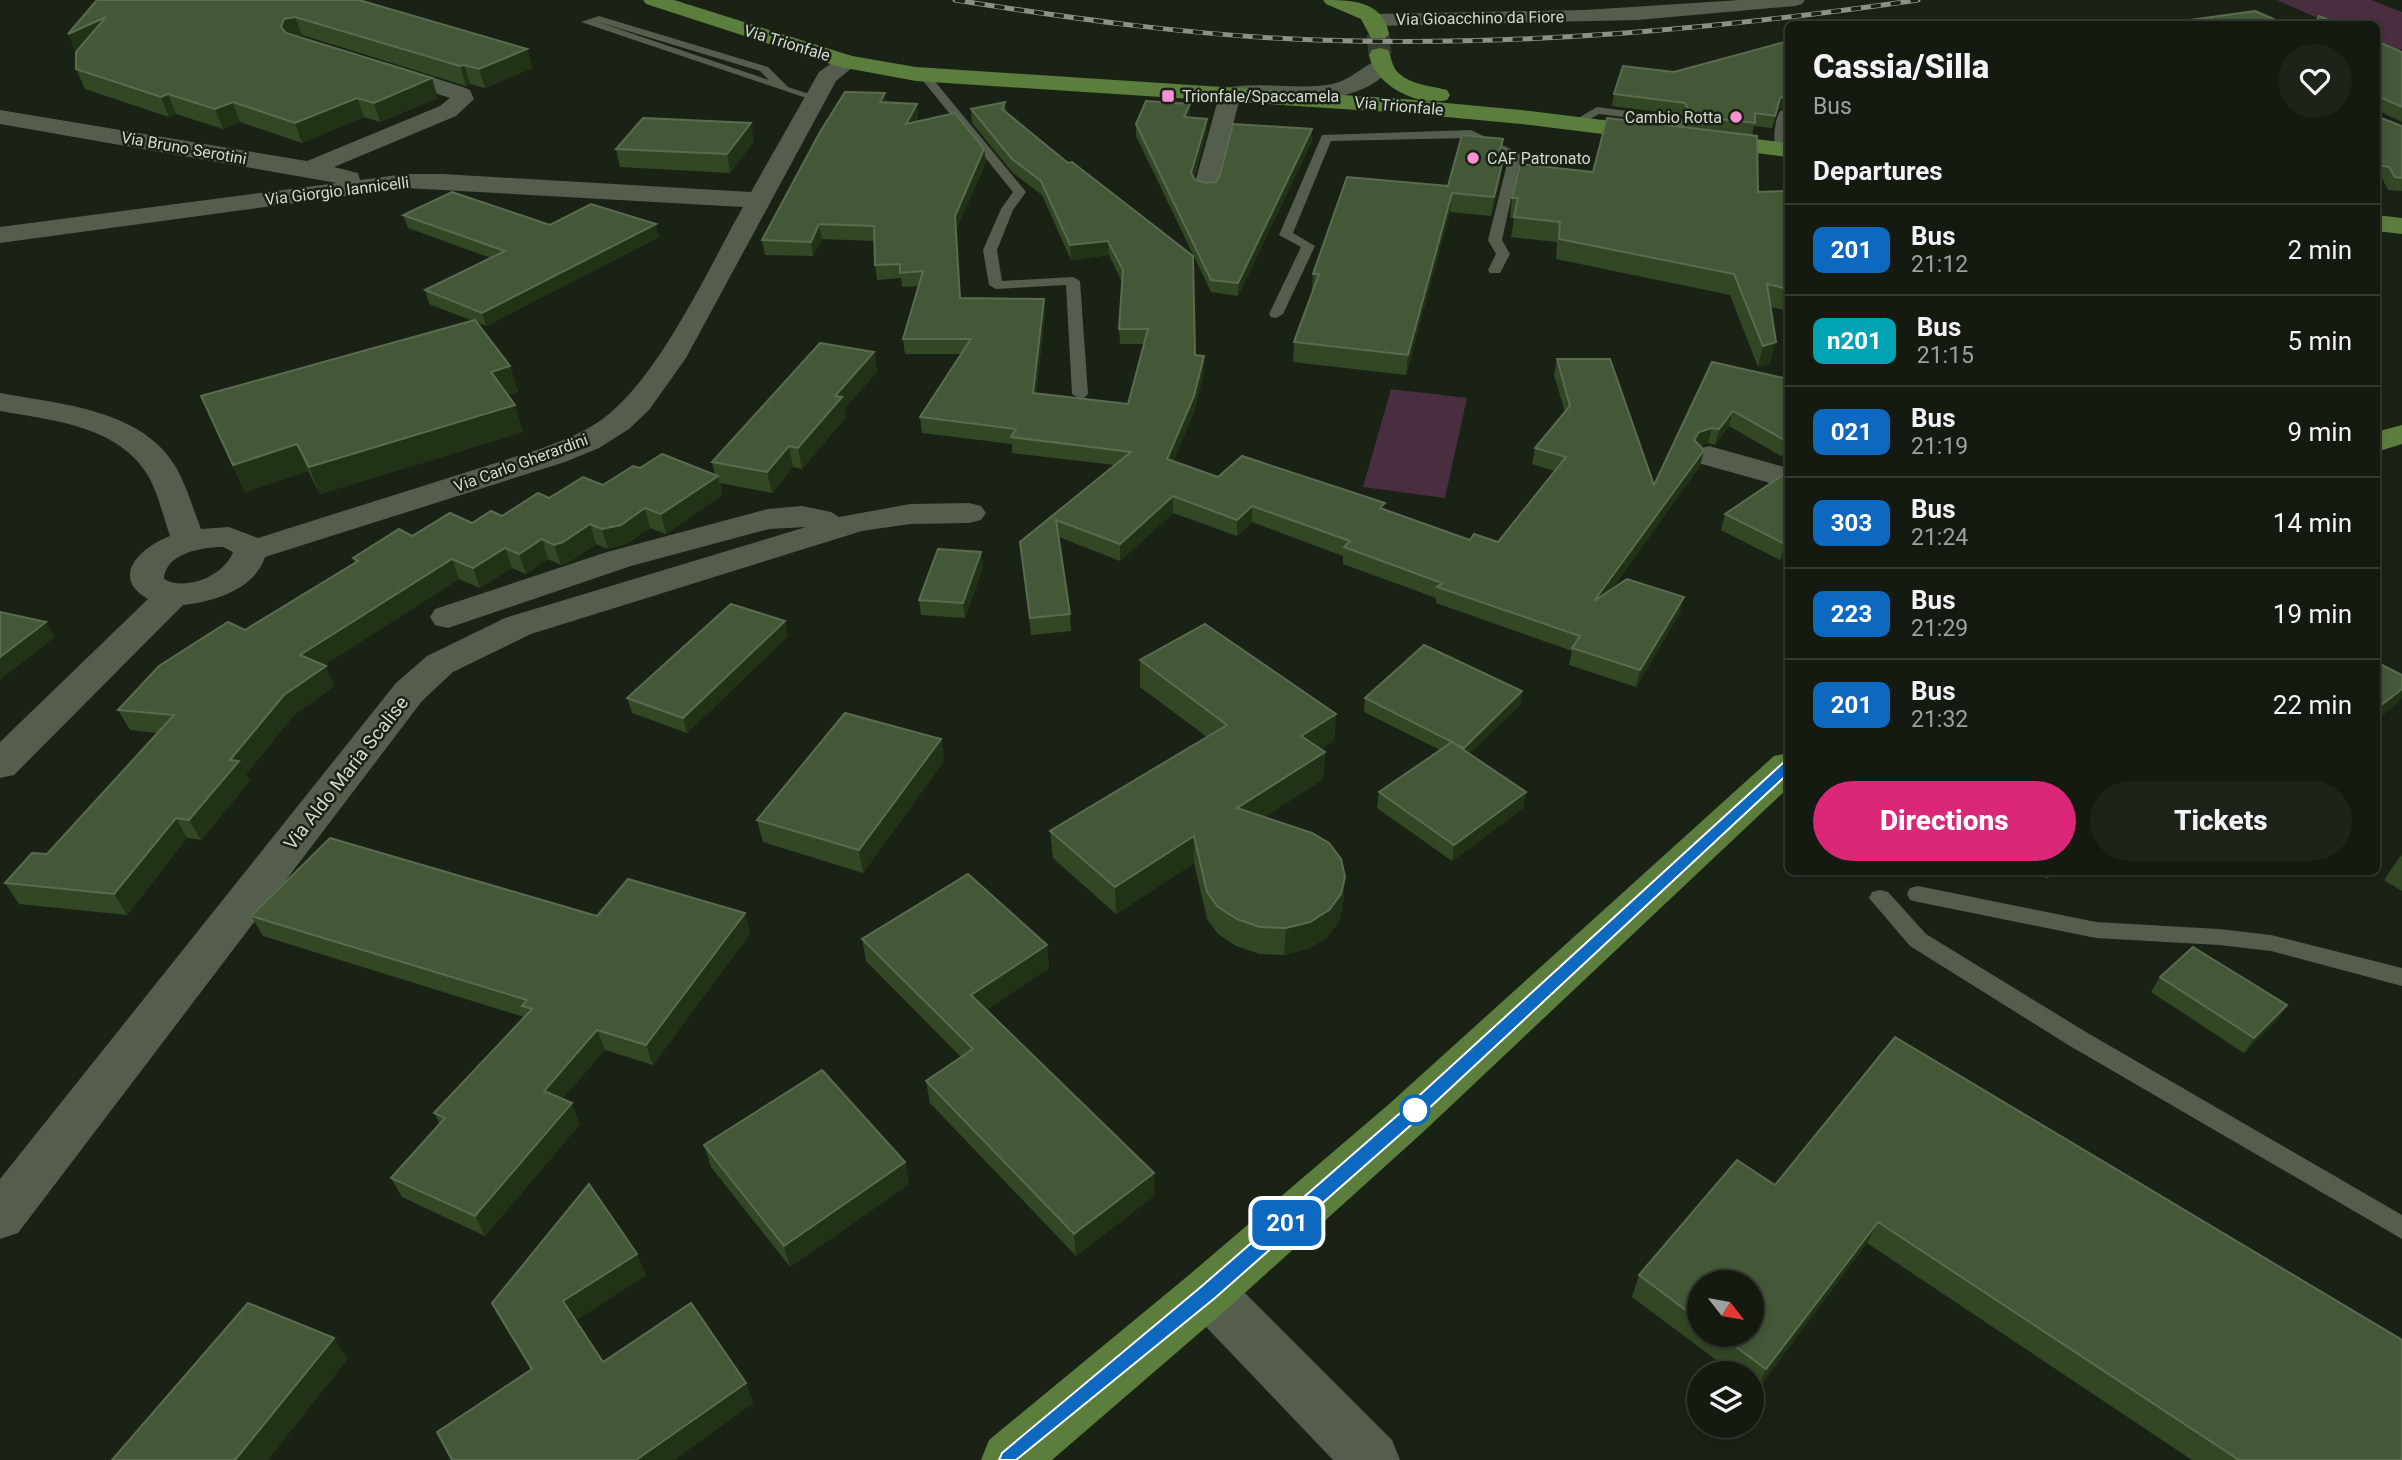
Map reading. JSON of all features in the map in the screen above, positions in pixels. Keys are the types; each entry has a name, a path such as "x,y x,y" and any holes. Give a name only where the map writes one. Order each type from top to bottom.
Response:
{"main road":[{"name":"Via Trionfale","path":"653,0 848,62 924,75 1229,94 1475,124 1530,118 1785,150"},
{"path":"1333,0 1376,37 1390,78 1409,87 1530,118"},
{"path":"2380,223 2402,226"},
{"path":"2380,442 2402,434"},
{"path":"1009,1460 1208,1292 1500,1034 1785,769"}],"street":[{"path":"1206,187 1229,94 1341,90 1367,79 1376,37 1389,0"},
{"name":"Via Gioacchino da Fiore","path":"1376,37 1543,17 1721,9 1795,0"},
{"name":"Via Carlo Gherardini","path":"250,551 352,521 554,455 588,441 618,422 638,404 676,352 827,77 848,62"},
{"path":"309,169 455,107 463,99 462,95 455,92 366,64"},
{"name":"Via Bruno Serotini","path":"0,117 309,169 367,184"},
{"name":"Via Giorgio Iannicelli","path":"0,235 367,184 443,181 759,200"},
{"path":"0,402 81,418 133,439 160,469 189,541"},
{"path":"1709,456 1785,477"},
{"name":"Via Aldo Maria Scalise","path":"0,1217 409,692 440,664 518,626 834,529 896,516 969,513"},
{"path":"448,617 619,559 768,519 811,517 834,529"},
{"path":"229,537 246,545 250,551 246,565 228,580 202,590 174,594 151,587 146,581 146,572 161,555 189,541 229,537"},
{"path":"0,765 174,594"},
{"path":"1208,1292 1372,1460"}],"lane":[{"path":"784,89 764,69 599,19 586,22 784,89 815,98"},
{"path":"924,75 1020,192 1007,209 990,250 996,285 1073,281 1080,394"},
{"path":"1276,313 1308,246 1286,235 1326,138 1475,124 1515,154 1495,240 1503,254 1495,270"},
{"path":"1918,894 2095,930 2219,937 2271,943 2402,978"},
{"path":"1880,898 1918,940 2078,1039 2402,1228"}],"shaded area":[{"path":"2277,0 2371,0 2402,12 2402,49 2387,50 2380,46 2380,21 2324,21"},
{"path":"1391,389 1467,398 1445,498 1363,487"}],"building":[{"path":"97,0 359,0 527,49 479,69 460,66 295,17 284,19 281,27 286,33 432,78 374,103 357,98 295,123 233,102 215,109 168,94 161,97 76,69 76,52 106,17 68,34"},
{"path":"2255,11 2278,21 2183,21"},
{"path":"2319,16 2331,21 2316,21"},
{"path":"1785,42 1785,96 1780,98 1775,116 1755,113 1755,123 1691,116 1685,103 1614,94 1623,66 1674,72"},
{"path":"2380,43 2402,52 2402,107 2380,97"},
{"path":"845,92 885,93 880,102 917,104 906,124 955,113 984,149 955,216 960,298 1044,299 1033,393 1128,404 1148,329 1119,329 1123,270 1108,241 1070,245 1041,181 1012,159 971,109 1005,102 1002,109 1068,163 1072,162 1193,256 1195,355 1204,356 1194,396 1167,459 1218,477 1242,456 1385,503 1380,508 1470,540 1474,534 1498,542 1566,457 1535,448 1570,406 1557,359 1610,359 1654,485 1712,362 1785,378 1785,440 1733,411 1719,429 1699,432 1694,440 1704,450 1594,601 1627,579 1684,597 1640,670 1572,648 1580,636 1437,587 1442,583 1344,547 1350,541 1252,506 1237,520 1173,496 1120,544 1056,520 1070,614 1030,618 1020,542 1131,452 1011,437 1016,429 920,417 971,339 903,339 923,271 900,273 900,264 875,265 874,226 819,224 811,242 762,240 820,132"},
{"path":"2380,97 2381,118 2402,126 2402,178 2395,177 2389,167 2380,166"},
{"path":"1146,101 1190,104 1184,117 1207,119 1191,173 1195,180 1205,183 1216,182 1220,175 1233,124 1312,129 1238,283 1211,280 1136,124"},
{"path":"643,118 751,123 727,154 616,149"},
{"path":"1607,118 1757,136 1758,192 1785,191 1785,288 1767,284 1776,342 1763,346 1734,274 1559,239 1560,222 1514,217 1518,198 1512,198 1520,164 1593,172"},
{"path":"1462,135 1503,139 1497,163 1502,164 1494,197 1452,193 1408,355 1294,342 1319,274 1313,274 1347,177 1448,186"},
{"path":"452,192 550,225 591,204 656,224 482,313 425,290 505,251 403,215"},
{"path":"475,320 510,366 491,372 515,405 309,467 297,444 233,465 201,396"},
{"path":"820,343 874,352 835,396 842,397 798,448 789,446 767,472 712,462"},
{"path":"662,454 718,476 661,514 645,508 621,525 602,529 590,524 554,545 542,539 519,554 505,548 473,568 452,559 300,655 326,666 284,695 230,760 239,761 189,820 176,818 114,894 5,883 32,853 47,854 174,715 118,710 159,666 228,622 245,630 358,561 353,558 399,529 412,536 450,513 472,523 491,511 502,516 538,493 549,498 583,477 603,485 633,466 640,468"},
{"path":"1785,474 1785,544 1725,514"},
{"path":"938,549 981,552 963,603 919,600"},
{"path":"731,604 785,621 683,718 627,698"},
{"path":"0,612 46,622 0,657"},
{"path":"1205,624 1336,714 1301,736 1325,752 1237,808 1312,833 1329,843 1341,859 1345,877 1341,894 1329,910 1310,922 1286,928 1260,927 1237,919 1218,907 1207,892 1194,836 1115,887 1050,831 1227,725 1140,660"},
{"path":"1424,645 1522,691 1464,748 1365,698"},
{"path":"2380,664 2402,675 2402,689 2380,706"},
{"path":"845,713 941,739 859,850 757,820"},
{"path":"1452,742 1526,792 1454,845 1379,792"},
{"path":"330,838 597,916 628,879 745,913 646,1045 597,1030 544,1091 572,1103 475,1216 391,1178 445,1118 434,1113 532,1009 522,1006 527,1000 251,916"},
{"path":"968,874 1047,945 971,995 1154,1173 1074,1234 926,1081 973,1049 862,939"},
{"path":"2193,947 2287,1005 2254,1038 2160,977"},
{"path":"1895,1037 2402,1340 2402,1460 2239,1460 1878,1222 1766,1369 1764,1361 1755,1361 1738,1348 1764,1348 1764,1270 1687,1270 1687,1311 1639,1275 1737,1160 1775,1185"},
{"path":"822,1070 905,1162 784,1246 704,1145"},
{"path":"589,1184 637,1254 563,1301 603,1362 691,1303 746,1383 636,1460 452,1460 437,1432 532,1369 492,1303"},
{"path":"248,1303 334,1338 235,1460 112,1460"}],"tunnel":[{"path":"1378,34 1380,55"}],"railway":[{"path":"955,0 1181,31 1272,38 1393,41 1468,41 1618,34 1918,0"}],"bus line":[{"name":"201","path":"1009,1460 1208,1292 1405,1119 1785,769"}],"place":[{"name":"Trionfale/Spaccamela","path":"1168,96"},
{"name":"Cambio Rotta","path":"1736,117"},
{"name":"CAF Patronato","path":"1473,158"}]}
